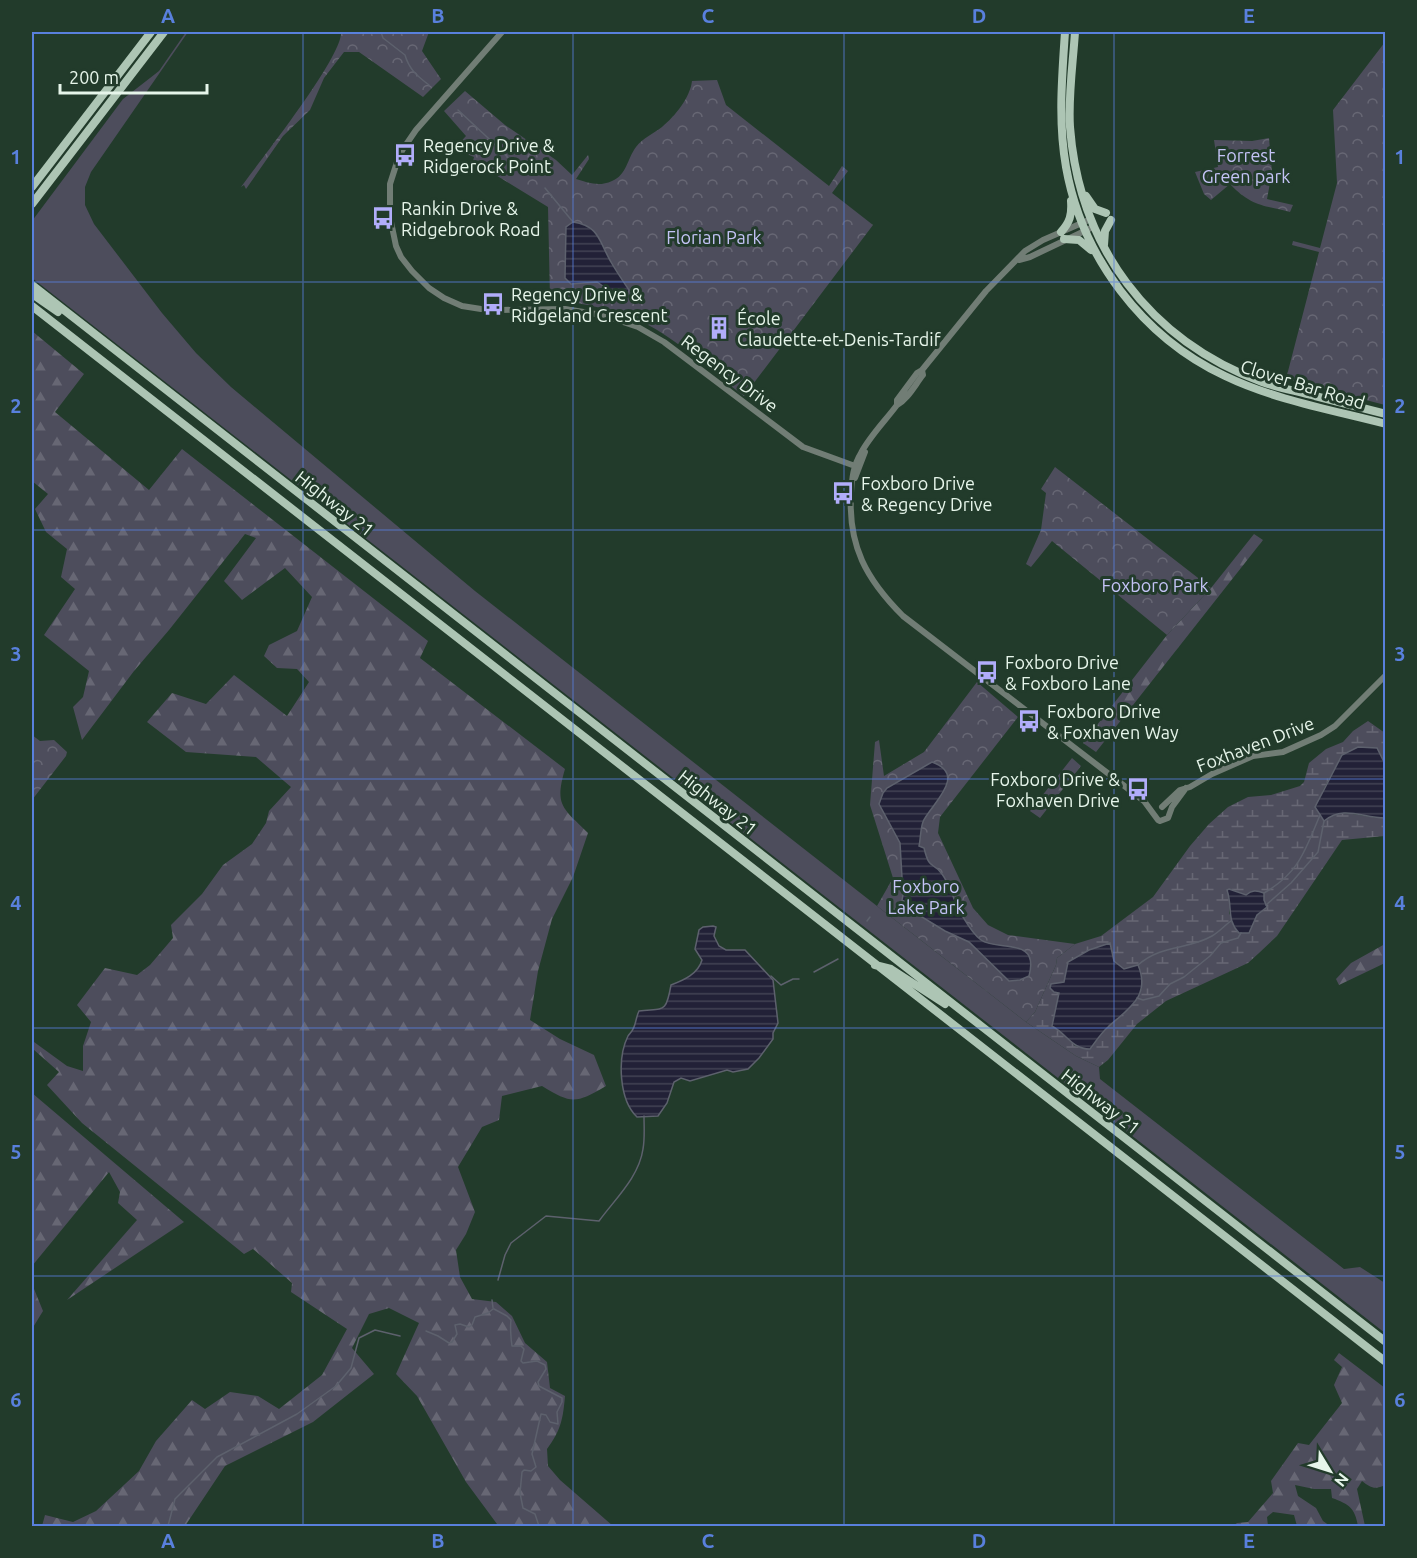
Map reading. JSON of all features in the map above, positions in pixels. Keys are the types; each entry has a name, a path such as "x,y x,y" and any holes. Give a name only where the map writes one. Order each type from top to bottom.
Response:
{"main road":[{"path":"32,187 151,32"},
{"path":"32,204 164,32"},
{"name":"Clover Bar Road","path":"1065,32 1061,125 1070,188 1083,226 1097,256 1124,295 1138,312 1175,345 1209,367 1256,389 1386,424"},
{"name":"Clover Bar Road","path":"1075,32 1070,125 1078,182 1105,252 1125,281 1166,326 1204,353 1262,382 1386,414"},
{"path":"1078,182 1093,207 1108,217 1103,239 1105,252"},
{"path":"1070,188 1072,212 1063,236 1079,240 1097,256"},
{"name":"Highway 21","path":"32,285 1386,1342"},
{"path":"32,294 83,326"},
{"name":"Highway 21","path":"32,306 1386,1362"},
{"path":"875,965 891,969 946,1005 968,1016"}],"street":[{"name":"Regency Drive","path":"502,32 416,130 398,159 390,184 390,217 396,246 412,271 429,288 462,306 501,310 565,309 602,315 638,327 664,342 794,441 810,450 855,466"},
{"path":"1092,223 1026,251 986,291 922,370 923,375 903,402 897,405 861,452 851,479 850,512 854,540 865,570 886,599 913,624 1144,801 1156,818 1160,821 1168,818 1169,812 1144,801"},
{"path":"851,490 869,442"},
{"name":"Foxhaven Drive","path":"1161,807 1174,794 1253,756 1283,752 1321,735 1335,726 1386,675"},
{"name":"Foxhaven Drive","path":"1169,812 1186,788"},
{"path":"1154,813 1161,807"}],"green space":[{"path":"188,32 91,172 85,187 85,205 94,224 162,313 196,353 231,387 475,591 877,906 1026,1022 1076,1056 1099,1067 1100,1079 1344,1269 1360,1267 1385,1283 1385,1333 32,278 32,221 123,99 159,71"},
{"path":"341,32 429,32 422,51 441,79 423,97 359,52 344,52 324,78 310,110 283,136 246,189 244,185 241,187 315,85 329,63"},
{"path":"1385,42 1385,405 1286,379 1319,252 1292,245 1293,241 1320,248 1337,183 1333,110"},
{"name":"Florian Park","path":"717,80 726,105 829,186 842,166 848,171 832,193 873,225 744,396 682,347 644,323 598,307 550,299 548,207 473,161 474,157 457,150 456,147 466,136 444,111 465,91 505,125 556,160 572,175 588,155 589,159 576,179 603,184 621,175 639,144 662,127 677,112 688,94 692,81"},
{"name":"Forrest Green park","path":"1269,138 1272,172 1267,199 1293,205 1290,212 1251,201 1230,184 1211,200 1204,194 1195,172 1218,167 1214,140 1252,141"},
{"path":"32,331 84,374 55,412 149,490 182,449 428,641 420,658 565,769 560,791 563,806 588,833 573,877 552,919 538,971 530,1020 560,1039 594,1055 606,1086 574,1100 560,1096 542,1086 502,1096 499,1120 482,1127 458,1167 475,1212 456,1250 460,1277 472,1299 496,1302 512,1316 525,1343 547,1362 550,1388 565,1396 560,1424 547,1449 548,1466 560,1480 613,1526 499,1526 466,1482 417,1396 396,1374 419,1323 389,1308 369,1314 352,1348 374,1374 313,1422 225,1466 185,1526 42,1526 45,1515 73,1522 96,1511 139,1471 156,1441 192,1400 205,1409 230,1392 258,1396 279,1409 322,1375 347,1329 291,1292 292,1283 253,1249 244,1254 82,1123 47,1085 59,1072 33,1049 34,1042 67,1066 83,1071 83,1046 91,1022 77,1005 105,968 137,975 150,965 173,938 171,925 202,894 223,865 252,844 266,823 269,811 291,787 256,757 186,752 147,722 172,693 206,704 234,675 287,716 309,682 297,669 277,668 264,656 269,645 297,631 312,597 285,568 242,600 224,581 256,538 245,534 134,671 82,740 73,707 83,697 89,671 44,635 75,589 61,577 67,549 46,532 35,509 48,494 32,481"},
{"name":"Foxboro Park","path":"1055,467 1211,588 1167,635 1052,541 1031,567 1026,564 1041,530 1046,493 1041,489"},
{"path":"1254,534 1263,540 1096,752 1083,743 1167,635 1211,588"},
{"name":"Foxboro Lake Park","path":"977,682 1018,717 940,817 938,833 973,908 988,925 1008,935 1075,944 1057,958 1035,1012 1026,1022 877,906 893,878 870,805 875,742 879,740 884,776 924,752"},
{"path":"1368,721 1385,733 1385,764 1377,748 1342,755 1320,799 1334,813 1385,818 1385,836 1342,840 1277,936 1248,963 1166,1001 1137,1024 1108,1060 1099,1067 1076,1056 1026,1022 1035,1012 1057,958 1075,944 1101,936 1153,897 1190,846 1228,807 1248,797 1271,795 1300,786 1304,782 1309,763 1326,749 1343,742 1353,731","holes":["1229,889 1246,895 1267,907 1257,915 1249,933 1239,933 1229,913 1231,901","1110,944 1114,961 1142,987 1140,994 1132,1005 1099,1036 1090,1049 1075,1046 1062,1031 1052,1026 1069,962 1089,950"]},
{"path":"32,735 40,741 54,740 67,752 32,800"},
{"path":"1072,758 1081,766 1040,818 1030,811"},
{"path":"1385,944 1385,963 1339,985 1336,979 1351,963"},
{"path":"32,1093 184,1222 67,1300 137,1220 118,1203 120,1192 109,1172 32,1266"},
{"path":"32,1284 43,1311 32,1329"},
{"path":"1339,1353 1385,1388 1385,1485 1373,1488 1362,1481 1357,1489 1365,1526 1358,1526 1350,1508 1343,1502 1332,1498 1331,1489 1314,1489 1295,1485 1298,1496 1316,1508 1323,1521 1330,1526 1297,1526 1294,1515 1273,1512 1267,1517 1268,1526 1233,1526 1237,1523 1248,1522 1273,1493 1271,1481 1298,1443 1309,1445 1342,1403 1334,1385 1342,1367 1334,1360"}],"shaded area":[{"path":"573,222 589,227 598,236 629,290 628,294 607,289 597,282 571,284 565,278 566,227"},
{"path":"1358,747 1377,748 1385,764 1385,818 1346,813 1331,816 1324,821 1315,807 1342,755"},
{"path":"932,762 942,767 947,773 948,780 941,796 923,821 919,846 924,848 930,863 944,877 955,901 952,905 956,906 977,937 988,943 1023,950 1029,955 1031,963 1029,976 1020,980 1009,981 969,942 917,914 910,904 902,900 900,843 879,804 887,788"},
{"path":"1227,890 1246,895 1254,891 1264,893 1267,907 1257,915 1249,933 1239,933 1232,923"},
{"path":"716,927 714,936 719,946 726,950 745,950 773,980 778,1023 773,1039 748,1069 733,1072 727,1070 690,1081 681,1078 674,1082 667,1103 658,1116 637,1117 631,1110 623,1090 621,1067 624,1045 634,1027 639,1011 662,1008 667,1001 671,985 694,973 700,965 702,960 695,949 699,930"},
{"path":"1110,943 1114,961 1124,969 1138,965 1142,985 1140,993 1136,1001 1105,1029 1090,1049 1079,1047 1052,1026 1059,993 1050,988 1051,984 1064,982 1068,962 1089,950"}],"waterway":[{"path":"381,32 383,38 405,55 414,72 429,85"},
{"path":"458,110 518,169"},
{"path":"545,188 573,222"},
{"path":"1264,893 1285,877 1300,860 1320,815"},
{"path":"1266,905 1291,883 1318,852 1324,821"},
{"path":"867,921 870,917"},
{"path":"1138,965 1147,958 1166,950 1203,940 1231,921"},
{"path":"1137,998 1143,1000 1159,996 1170,984 1184,977 1210,956 1221,943 1238,938 1241,933"},
{"path":"814,972 838,959"},
{"path":"771,976 781,985 793,979 799,979"},
{"path":"498,1280 511,1243 546,1216 599,1221 637,1169 644,1145 644,1116"},
{"path":"492,1300 493,1308"},
{"path":"426,1331 449,1343 457,1334 455,1325 469,1327 475,1317 493,1309"},
{"path":"494,1309 511,1320 512,1346 521,1346 524,1349 521,1361 523,1363 537,1361 545,1365 546,1369 538,1382 539,1386 562,1398 557,1412 558,1424 550,1422 546,1415 541,1414 532,1454 536,1467 531,1471 522,1472 520,1493 523,1508 535,1514 539,1526"},
{"path":"168,1526 175,1499 217,1457 297,1414 336,1386 351,1368 359,1338 375,1330 400,1336"}],"place":[{"name":"Regency Drive & Ridgerock Point","path":"405,155"},
{"name":"Rankin Drive & Ridgebrook Road","path":"383,218"},
{"name":"Regency Drive & Ridgeland Crescent","path":"493,304"},
{"name":"École Claudette-et-Denis-Tardif","path":"719,328"},
{"name":"Foxboro Drive & Regency Drive","path":"843,493"},
{"name":"Foxboro Drive & Foxboro Lane","path":"987,672"},
{"name":"Foxboro Drive & Foxhaven Way","path":"1029,721"},
{"name":"Foxboro Drive & Foxhaven Drive","path":"1138,789"}]}
